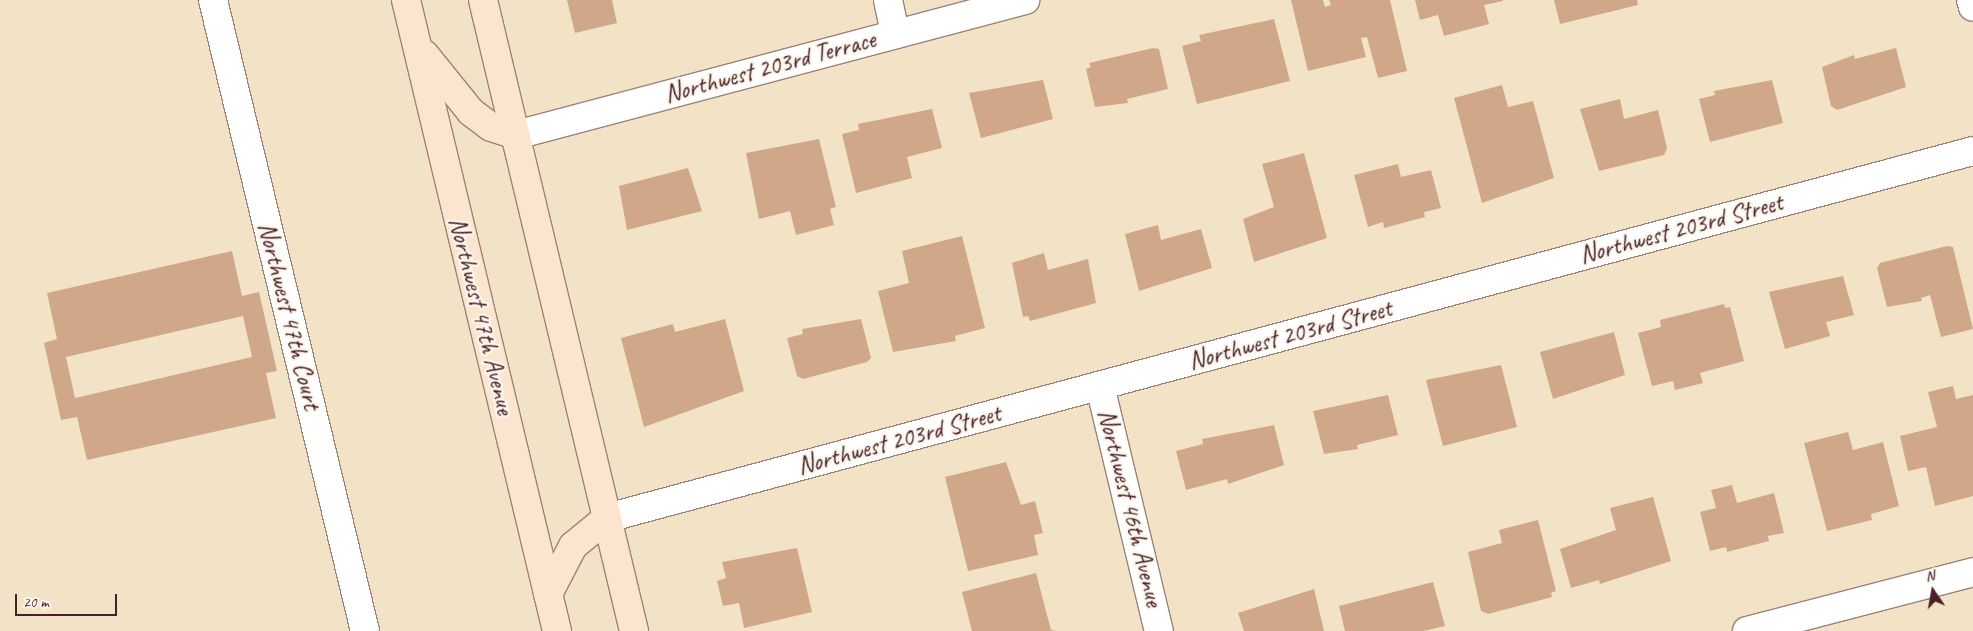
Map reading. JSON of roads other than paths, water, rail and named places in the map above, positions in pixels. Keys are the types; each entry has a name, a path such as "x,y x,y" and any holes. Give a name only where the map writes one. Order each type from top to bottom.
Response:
{"main road":[{"name":"Northwest 47th Avenue","path":"406,0 557,631"},
{"path":"483,0 634,631"},
{"path":"416,42 449,91 471,112 491,127 516,135"},
{"path":"548,594 573,546 607,518"}],"street":[{"name":"Northwest 47th Court","path":"213,0 365,631"},
{"path":"888,0 895,34"},
{"name":"Northwest 203rd Terrace","path":"516,135 1024,0"},
{"path":"1971,0 1973,7"},
{"name":"Northwest 203rd Street","path":"607,518 1973,151"},
{"name":"Northwest 46th Avenue","path":"1100,386 1159,631"},
{"path":"1747,631 1973,572"}]}
